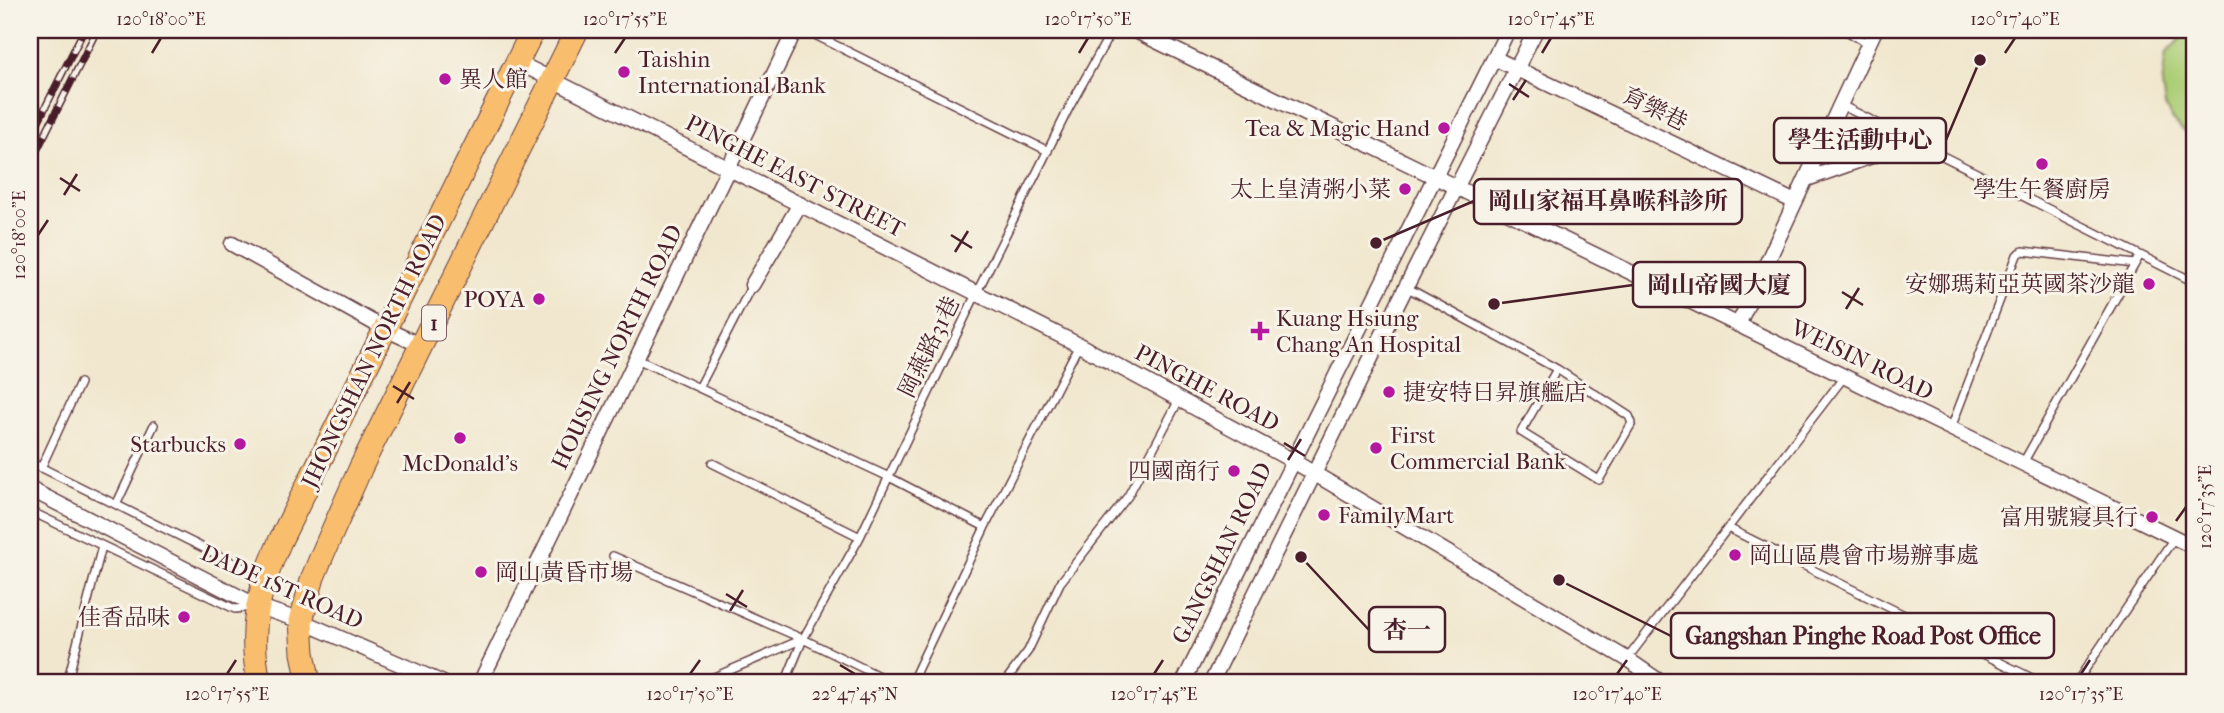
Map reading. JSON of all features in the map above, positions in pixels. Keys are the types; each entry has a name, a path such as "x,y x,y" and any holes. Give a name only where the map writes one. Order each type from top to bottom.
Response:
{"main road":[{"name":"JHONGSHAN NORTH ROAD","path":"259,683 253,652 257,606 265,576 533,30"},
{"name":"JHONGSHAN NORTH ROAD","path":"309,683 303,653 301,621 313,577 361,467 577,30"}],"street":[{"name":"HOUSING NORTH ROAD","path":"480,683 795,30"},
{"name":"WEISIN ROAD","path":"1134,30 2194,547"},
{"name":"GANGSHAN ROAD","path":"1183,683 1508,30"},
{"name":"GANGSHAN ROAD","path":"1211,683 1536,30"},
{"path":"1738,325 1875,30"},
{"name":"育樂巷","path":"1494,58 1796,202"},
{"name":"PINGHE EAST STREET","path":"517,62 977,292"},
{"path":"1807,178 1914,141"},
{"path":"752,285 800,204"},
{"path":"232,244 385,329 422,346"},
{"name":"PINGHE ROAD","path":"977,292 1293,461 1627,659 1662,683"},
{"name":"DADE 1ST ROAD","path":"30,489 257,606 301,621 443,683"}],"lane":[{"path":"805,30 1048,150"},
{"name":"岡燕路31巷","path":"785,683 803,639 860,537 977,292 1112,30"},
{"path":"1845,30 1868,44"},
{"path":"1841,105 2194,282"},
{"path":"1950,428 2017,256 2023,251 2135,264"},
{"path":"2023,464 2140,255"},
{"path":"699,388 752,285"},
{"path":"1406,287 1557,369 1629,416 1632,423 1599,480 1521,432 1557,369"},
{"path":"912,683 985,527 1079,345"},
{"path":"636,359 889,477 985,527"},
{"path":"1627,659 1844,377"},
{"path":"41,468 79,383"},
{"path":"1004,683 1028,651 1060,583 1128,496 1179,400"},
{"path":"2191,414 2194,462"},
{"path":"117,503 154,425"},
{"path":"30,462 254,573 257,606 235,609 30,511"},
{"path":"712,463 860,537"},
{"path":"1728,528 2042,683"},
{"path":"2076,683 2174,538"},
{"path":"67,683 102,546"},
{"path":"613,556 803,639 893,683"},
{"path":"700,683 803,639"}],"green space":[{"path":"2190,30 2194,30 2194,142 2171,118 2165,106 2162,85 2166,53"}],"railway":[{"path":"30,138 84,30"},
{"path":"30,164 97,30"}],"place":[{"name":"學生活動中心","path":"1980,60"},
{"name":"Taishin International Bank","path":"624,72"},
{"name":"異人館","path":"445,79"},
{"name":"Tea & Magic Hand","path":"1444,128"},
{"name":"學生午餐廚房","path":"2042,164"},
{"name":"太上皇清粥小菜","path":"1405,189"},
{"name":"岡山家福耳鼻喉科診所","path":"1376,243"},
{"name":"安娜瑪莉亞英國茶沙龍","path":"2149,284"},
{"name":"POYA","path":"539,299"},
{"name":"岡山帝國大廈","path":"1494,304"},
{"name":"Kuang Hsiung Chang An Hospital","path":"1260,331"},
{"name":"捷安特日昇旗艦店","path":"1389,392"},
{"name":"McDonald's","path":"460,438"},
{"name":"Starbucks","path":"240,444"},
{"name":"First Commercial Bank","path":"1376,448"},
{"name":"四國商行","path":"1234,471"},
{"name":"FamilyMart","path":"1324,515"},
{"name":"富用號寢具行","path":"2152,517"},
{"name":"岡山區農會市場辦事處","path":"1735,555"},
{"name":"杏一","path":"1301,557"},
{"name":"岡山黃昏市場","path":"481,572"},
{"name":"Gangshan Pinghe Road Post Office","path":"1559,580"},
{"name":"佳香品味","path":"184,617"}]}
